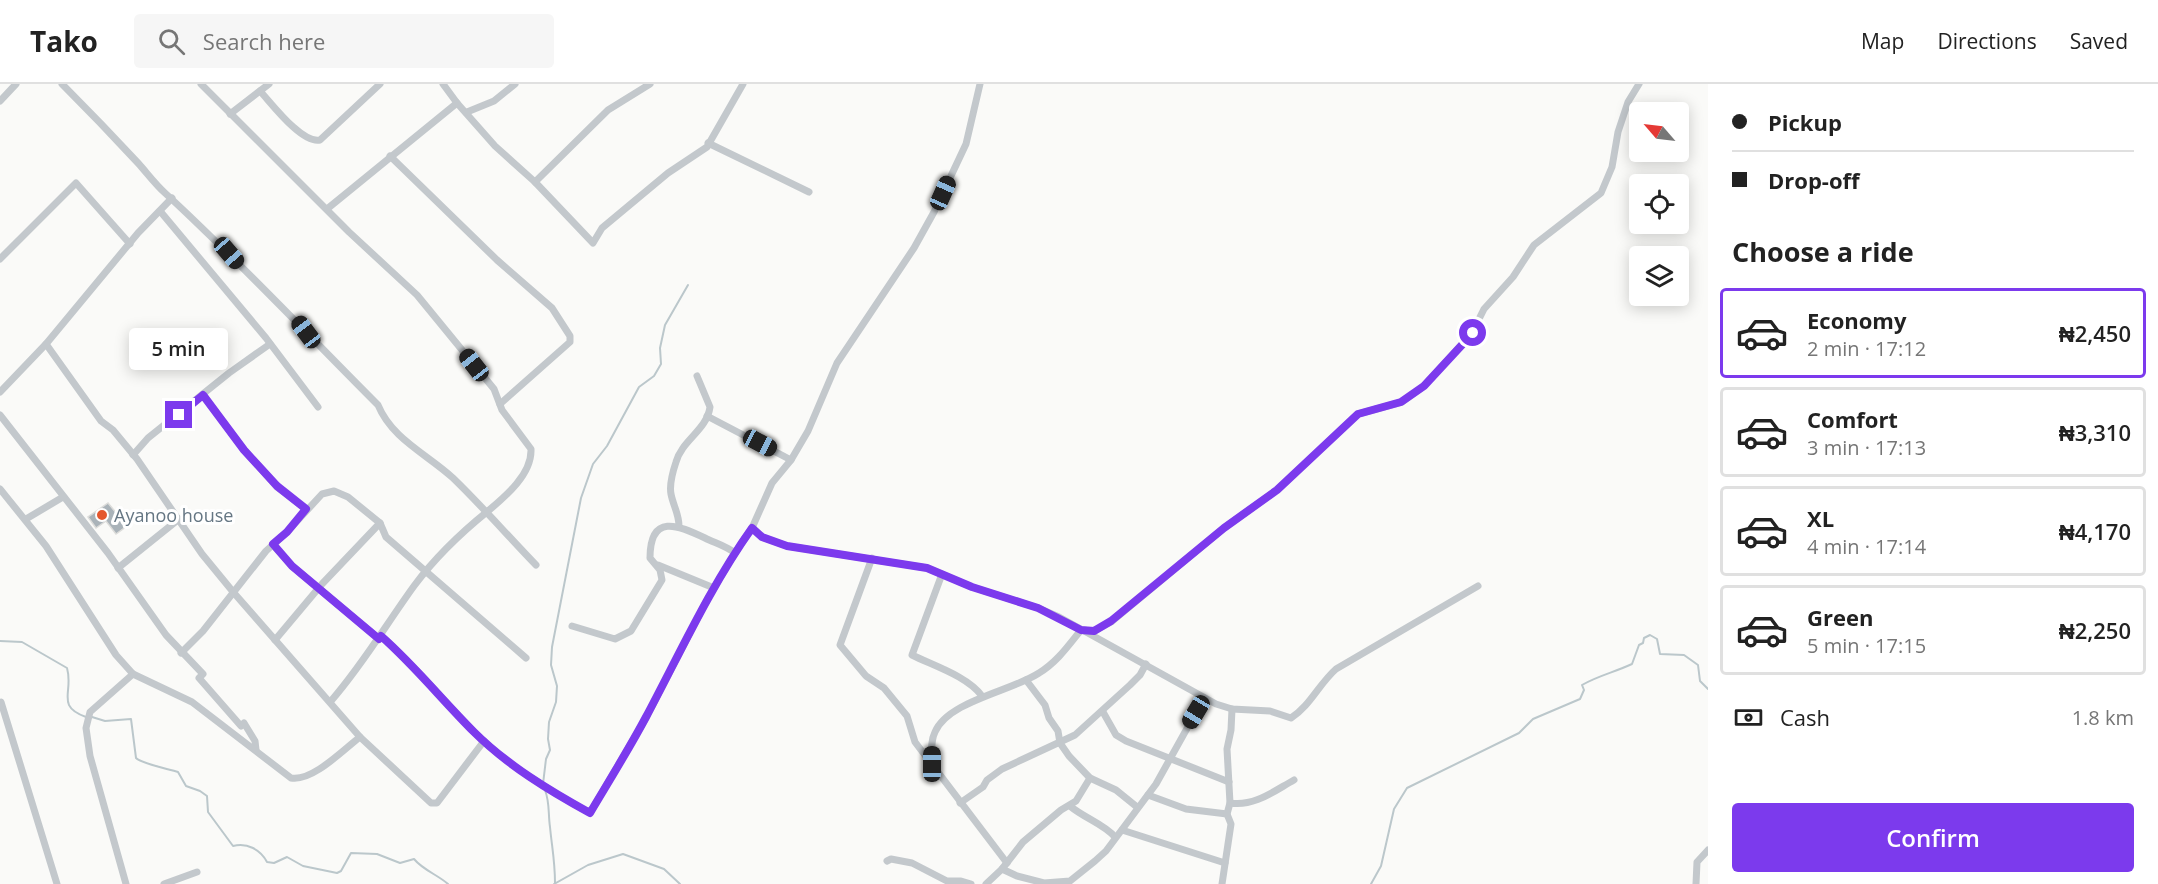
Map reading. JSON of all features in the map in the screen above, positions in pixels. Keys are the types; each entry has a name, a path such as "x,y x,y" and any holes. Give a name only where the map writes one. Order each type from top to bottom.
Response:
{"street":[{"path":"0,101 16,84"},
{"path":"62,84 378,405 384,419 395,433 442,469 536,565"},
{"path":"201,84 435,315 494,389 510,422 529,445 531,456 526,468 504,498 428,571 411,591 358,670 330,701"},
{"path":"230,114 269,84"},
{"path":"260,91 291,124 307,138 315,141 320,140 380,84"},
{"path":"444,84 457,103 495,146 536,182 593,243 602,228 674,168 707,147 743,84"},
{"path":"467,112 494,101 515,84"},
{"path":"536,182 608,110 650,84"},
{"path":"273,544 292,566 406,658 424,680 505,760 590,813 646,718 714,588 752,528 772,483 791,460 808,431 837,363 899,272 934,212 966,144 980,84"},
{"path":"1081,630 1094,631 1111,621 1224,528 1277,490 1358,414 1401,402 1424,386 1473,333 1484,309 1513,277 1534,245 1601,193 1612,167 1618,132 1628,102 1639,84"},
{"path":"327,209 457,103"},
{"path":"708,143 809,192"},
{"path":"390,156 497,260 552,308 570,336 570,342 500,404"},
{"path":"0,259 76,183 130,244"},
{"path":"0,392 46,344 172,198"},
{"path":"160,211 270,344 318,407"},
{"path":"46,344 101,421 113,430 133,454 202,554 234,593 360,737 431,803 437,803 443,797 484,741"},
{"path":"133,454 148,438 270,344"},
{"path":"679,526 679,515 671,496 676,460 684,445 702,426 707,416 709,401 697,376"},
{"path":"203,395 244,450 277,486 306,509"},
{"path":"0,415 181,653 203,674 199,678 241,726 244,723 255,741 256,750"},
{"path":"707,416 791,460"},
{"path":"0,489 26,519 74,587 116,655 133,674 192,702 284,774 298,779 311,775 360,737"},
{"path":"181,653 192,644 273,544 287,532 306,509 322,494 334,491 348,498 380,523 386,537 526,658"},
{"path":"26,519 63,497"},
{"path":"118,568 179,519"},
{"path":"275,640 380,523"},
{"path":"714,588 658,565 650,558 653,540 665,526 679,526 735,553"},
{"path":"752,528 762,537 787,546 927,568 972,587 1038,608 1146,664 1204,698 1232,709 1270,711 1291,718 1301,712 1320,684 1336,669 1478,586"},
{"path":"872,558 840,645 866,676 884,687 907,716 915,741 960,803 977,821 1005,866 1017,876 1044,883 1070,881 1095,861 1148,795 1204,698"},
{"path":"572,627 615,639 631,631 662,580 658,565"},
{"path":"942,574 912,655 958,677 982,696"},
{"path":"932,764 932,742 942,720 982,696 1026,680 1060,656 1081,630"},
{"path":"960,803 983,787 987,780 1002,769 1076,735 1140,675 1146,664"},
{"path":"126,884 86,736 90,712 133,674"},
{"path":"1026,680 1045,705 1049,718 1058,731 1060,743 1069,756 1090,778 1116,790 1137,807"},
{"path":"1,702 57,884"},
{"path":"1222,884 1231,824 1227,814 1230,803 1227,749 1232,730 1232,709"},
{"path":"1103,712 1116,735 1169,759 1229,782"},
{"path":"986,884 1005,866 1023,842 1061,810 1076,801 1090,778"},
{"path":"1230,803 1243,805 1255,802 1294,780"},
{"path":"1148,795 1186,808 1227,814"},
{"path":"1070,806 1082,817 1115,837"},
{"path":"1122,830 1225,862"},
{"path":"1696,884 1698,862 1708,850"},
{"path":"887,861 891,859 912,863 947,881 962,881 971,884"},
{"path":"164,884 196,872"}],"building":[{"path":"108,503 127,526 116,534 106,521 96,528 88,517"}],"waterway":[{"path":"543,784 546,759 550,750 549,722 556,702 557,686 551,665 552,647 581,498 593,464 607,446 639,387 654,376 661,364 660,348 665,325 688,285"},
{"path":"1371,884 1381,866 1394,809 1407,788 1519,733 1533,719 1580,699 1584,690 1582,685 1632,664 1644,638 1650,635 1657,639 1660,654 1684,655 1698,665 1700,681 1708,689"},
{"path":"0,641 22,642 67,668 68,703 77,713 86,717"},
{"path":"92,717 105,721 131,719 136,758 178,772 186,786 207,796 208,812 233,846 243,845 253,848 267,862 274,863 287,857 303,866 337,873 341,871 351,853 377,854 400,863 414,859 448,884"},
{"path":"545,790 555,883"},
{"path":"554,884 588,865 623,854 664,869 680,884"}],"place":[{"name":"Ayanoo house","path":"102,515"}],"route":[{"path":"179,415 203,395 244,450 277,486 306,509 287,532 273,544 292,566 379,639 381,636 406,658 474,732 505,760 590,813 646,718 708,598 752,528 762,537 787,546 927,568 972,587 1038,608 1081,630 1094,631 1111,621 1224,528 1277,490 1358,414 1401,402 1424,386 1436,370 1473,333"}]}
